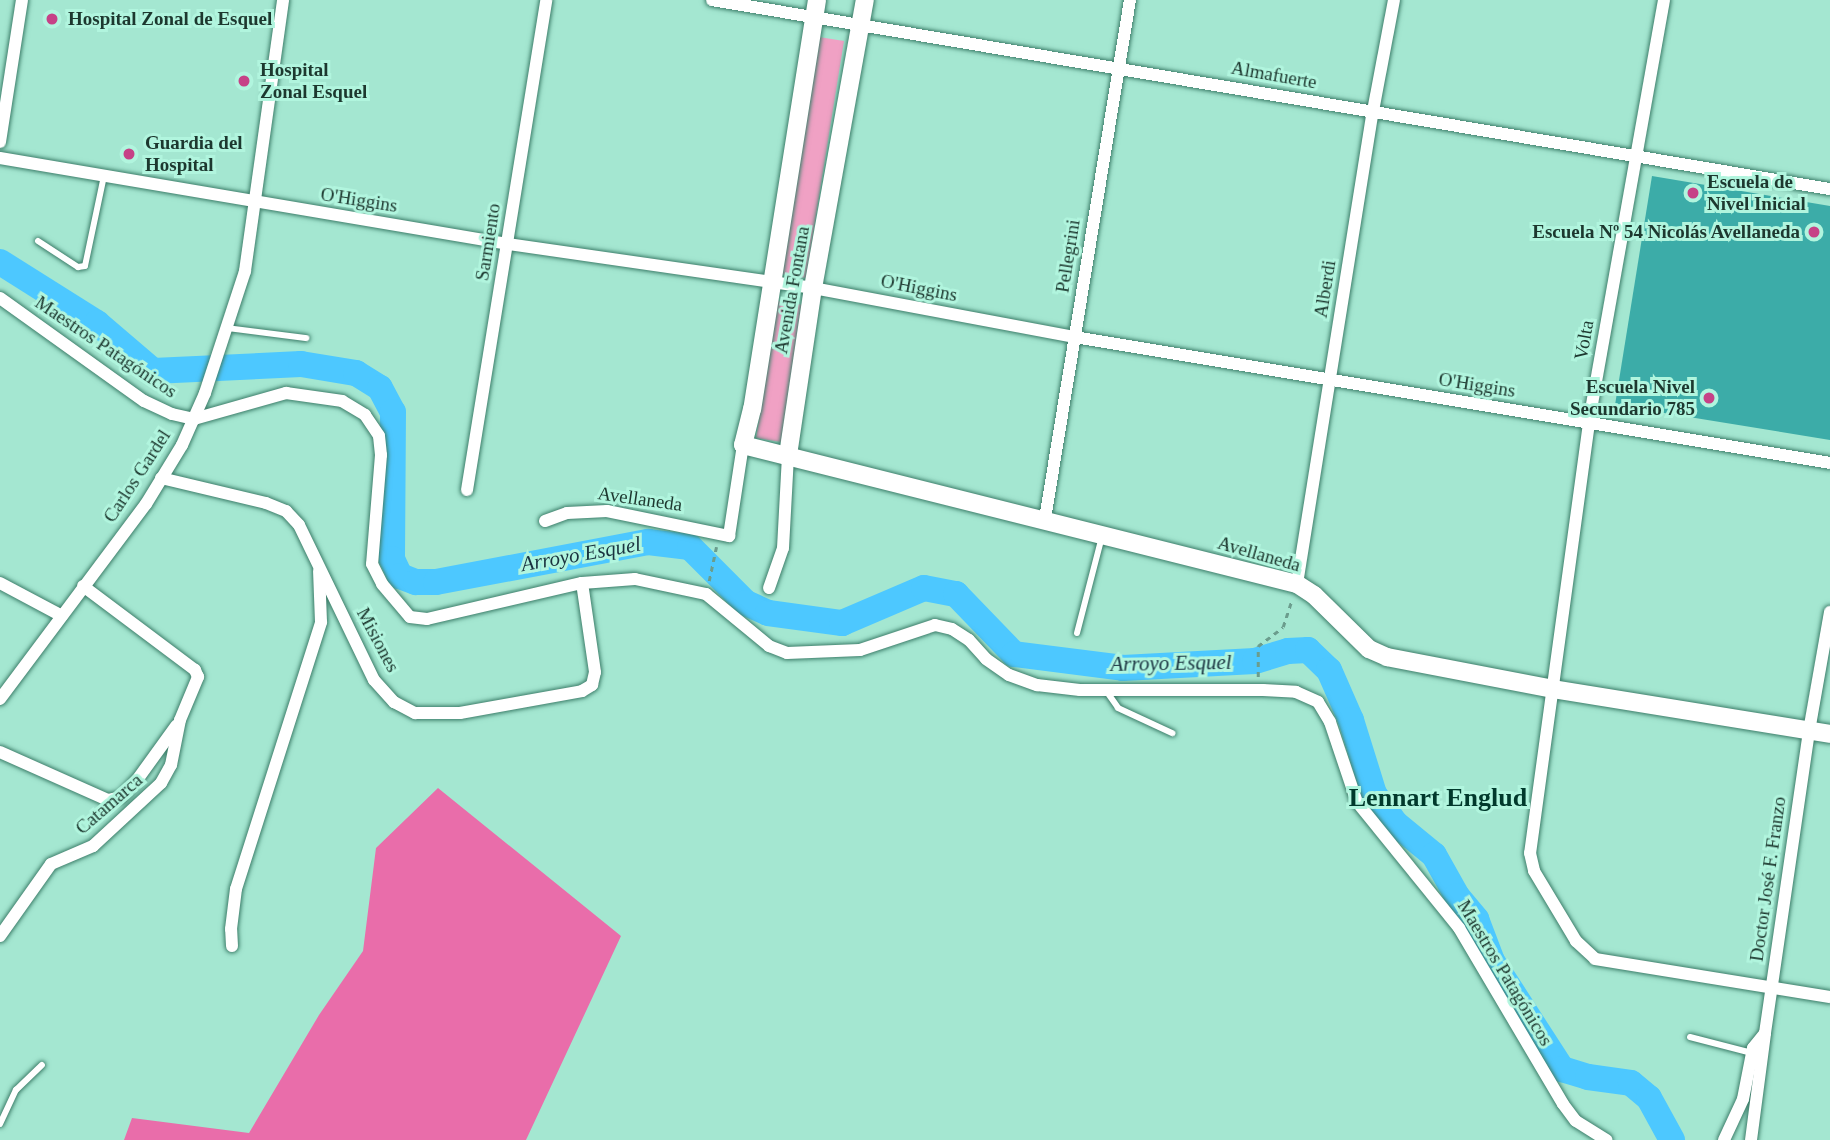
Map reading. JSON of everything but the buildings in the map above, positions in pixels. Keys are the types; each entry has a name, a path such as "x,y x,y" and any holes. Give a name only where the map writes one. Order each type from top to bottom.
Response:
{"street":[{"path":"0,142 22,0"},
{"name":"Carlos Gardel","path":"0,699 162,478 205,393 245,271 283,0"},
{"name":"Sarmiento","path":"467,490 546,0"},
{"name":"Almafuerte","path":"712,0 815,9 861,25 1830,189"},
{"name":"Avenida Fontana","path":"769,588 783,548 788,455 813,288 865,0"},
{"name":"Pellegrini","path":"1045,519 1130,0"},
{"name":"Alberdi","path":"1297,584 1373,111 1395,0"},
{"name":"Volta","path":"1664,0 1589,423 1530,853 1534,872 1576,941 1595,959 1772,987"},
{"name":"Avenida Fontana","path":"729,536 738,459 752,409 815,9"},
{"name":"O'Higgins","path":"0,158 508,244 813,288 1074,337 1830,463"},
{"name":"Maestros Patagónicos","path":"0,298 144,401 172,415 194,419 286,393 342,401 365,415 379,436 381,455 372,564 382,584 410,617 427,619 582,583 635,579 706,594 769,646 787,653 860,649 935,625 952,629 970,640 986,659 1009,675 1037,685 1105,690 1263,690 1296,692 1318,702 1330,722 1357,802 1458,928 1563,1104 1576,1121 1606,1140"},
{"name":"Avellaneda","path":"743,445 1297,584 1314,595 1369,649 1387,657 1553,690 1830,734"},
{"name":"Misiones","path":"162,478 266,503 286,511 299,525 374,680 394,702 415,713 439,715 582,691 592,685 595,672 582,583"},
{"name":"Avellaneda","path":"545,520 567,513 607,511 729,536"},
{"path":"232,946 231,929 236,889 321,622 319,567"},
{"path":"0,583 62,616"},
{"name":"Catamarca","path":"0,936 51,864 93,846 161,783 171,765 180,720 198,677 195,670 83,586"},
{"name":"Doctor José F. Franzo","path":"1751,1140 1809,730 1830,612"},
{"path":"0,752 108,800 121,797 137,780 157,756 180,720"},
{"path":"1772,987 1830,997"},
{"name":"Doctor José F. Franzo","path":"1724,1140 1743,1099 1752,1053 1765,1033"}],"lane":[{"path":"38,241 78,267 85,266 104,176"},
{"path":"226,328 306,338"},
{"path":"1076,633 1103,534"},
{"path":"1105,690 1118,708 1172,733"},
{"path":"1690,1037 1752,1053"},
{"path":"0,1124 16,1090 42,1065"}],"path":[{"path":"709,579 713,550"},
{"path":"1258,674 1258,646 1283,627 1297,584"}],"shaded area":[{"path":"819,37 844,41 806,278 781,274"},
{"path":"778,301 803,305 781,442 756,438"},
{"path":"438,788 621,936 526,1140 124,1140 132,1118 249,1133 319,1015 363,951 376,848"}],"waterway":[{"name":"Arroyo Esquel","path":"0,262 97,323 153,371 301,364 356,373 380,388 393,412 392,559 400,576 416,582 436,582 648,542 690,547 746,603 768,613 842,623 924,588 956,594 1014,654 1123,668 1255,661 1288,651 1308,650 1329,670 1351,720 1374,794 1395,823 1434,855 1457,896 1476,919 1492,961 1562,1069 1588,1077 1631,1083 1649,1098 1672,1140"}],"place":[{"name":"Hospital Zonal de Esquel","path":"52,19"},
{"name":"Hospital Zonal Esquel","path":"244,81"},
{"name":"Guardia del Hospital","path":"129,154"},
{"name":"Escuela de Nivel Inicial","path":"1693,193"},
{"name":"Escuela Nº 54 Nicolás Avellaneda","path":"1814,232"},
{"name":"Escuela Nivel Secundario 785","path":"1709,398"}],"district":[{"name":"Lennart Englud","path":"1438,798"}]}
